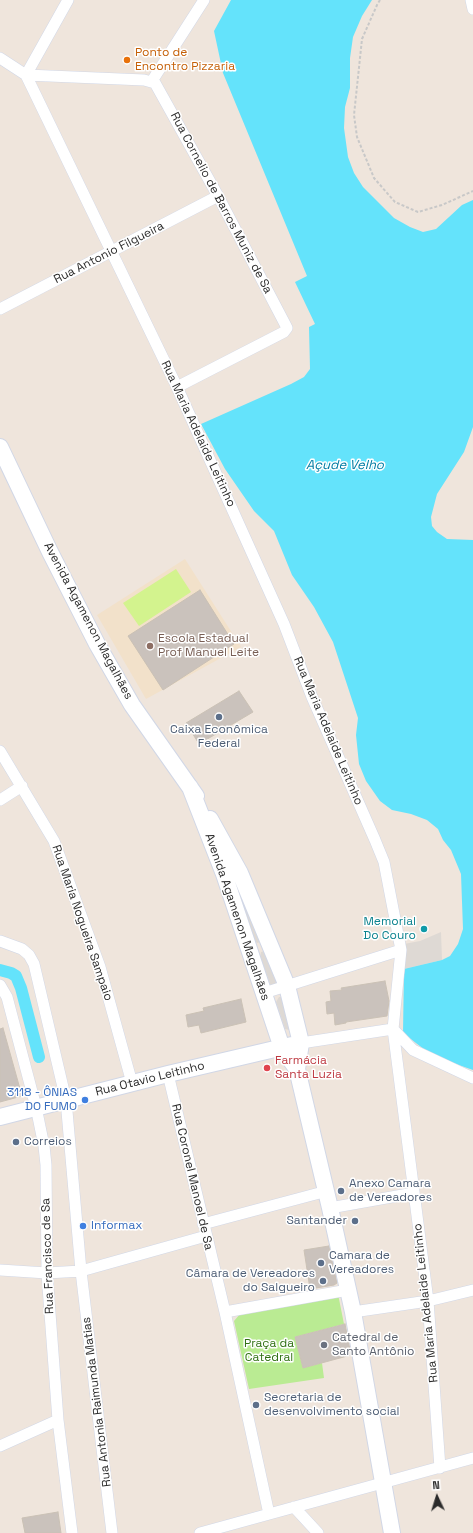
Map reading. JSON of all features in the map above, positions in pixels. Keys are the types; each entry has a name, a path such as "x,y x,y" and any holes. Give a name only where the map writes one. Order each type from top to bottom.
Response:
{"main road":[{"name":"Avenida Agamenon Magalhães","path":"2,455 50,552 132,705 190,787 220,835 240,873 287,986 301,1043"},
{"name":"Avenida Agamenon Magalhães","path":"190,787 224,874 282,1048 297,1069"},
{"path":"233,902 250,897"},
{"path":"250,950 268,942"},
{"name":"Rua Otavio Leitinho","path":"0,1117 168,1074 301,1043"},
{"path":"301,1043 297,1069 327,1191 353,1312 392,1533"}],"street":[{"path":"26,75 68,0"},
{"path":"0,58 26,75 152,81 204,0"},
{"path":"471,0 473,9"},
{"name":"Rua Maria Adelaide Leitinho","path":"26,75 177,387 284,624 312,697 375,840 385,869 401,950 393,1029 428,1301 440,1468"},
{"name":"Rua Cornelio de Barros Muniz de Sa","path":"152,81 158,86 218,196 287,328 284,332 177,387"},
{"name":"Rua Antonio Filgueira","path":"0,309 218,196"},
{"name":"Rua Maria Nogueira Sampaio","path":"0,751 54,841 100,967 132,1083"},
{"path":"0,800 22,786"},
{"name":"Rua Antonia Raimunda Matias","path":"0,941 22,949 29,955 34,964 66,1100 82,1270 112,1533"},
{"path":"264,993 401,950"},
{"name":"Rua Francisco de Sa","path":"0,985 7,996 42,1132 46,1165 47,1273 58,1420 72,1533"},
{"path":"301,1043 393,1029 413,1050 473,1078"},
{"name":"Rua Coronel Manoel de Sa","path":"168,1074 225,1312 269,1514"},
{"path":"203,1224 327,1191"},
{"path":"330,1208 414,1193"},
{"path":"0,1270 47,1273 82,1270 206,1236"},
{"path":"225,1312 348,1290"},
{"path":"353,1312 428,1301 473,1290"},
{"path":"0,1446 58,1420"},
{"path":"200,1533 473,1458"},
{"path":"294,1507 318,1533"}],"path":[{"path":"380,0 362,39 354,115 357,137 374,178 395,202 418,212 442,205 473,191"}],"shaded area":[{"path":"185,559 241,647 146,699 97,615"},
{"path":"246,905 261,940 258,943 255,942 243,909"},
{"path":"441,932 442,960 404,969 404,944 420,941"},
{"path":"265,951 279,983 271,986 260,957 261,952"},
{"path":"279,997 282,997 290,1030 285,1029 276,1002"}],"green space":[{"path":"176,569 191,592 139,626 123,603"},
{"name":"Praça da Catedral","path":"338,1294 344,1324 295,1337 303,1368 322,1363 324,1378 249,1389 234,1321 240,1314"}],"water":[{"name":"Açude Velho","path":"231,0 372,0 362,16 353,37 350,58 350,88 345,107 344,128 348,157 354,173 363,187 394,218 423,232 436,229 462,205 473,200 473,427 464,452 437,494 431,517 432,526 437,532 447,539 473,540 473,1070 453,1063 425,1050 403,1033 404,969 442,960 450,956 458,944 463,929 461,874 451,850 443,840 438,829 427,820 411,814 392,810 380,801 366,781 359,764 356,735 358,718 333,642 314,607 292,575 274,531 254,511 225,469 201,424 304,377 310,369 309,327 315,324 295,282 307,276 223,73 214,31"}],"building":[{"path":"200,590 234,644 163,690 128,636"},
{"name":"Caixa Econômica Federal","path":"239,691 253,712 199,744 186,723"},
{"path":"385,981 389,1001 387,1016 335,1025 334,1013 327,1014 326,1002 331,1001 330,991"},
{"path":"241,999 246,1022 201,1033 199,1025 188,1027 186,1015 204,1011 203,1008"},
{"path":"3,1028 22,1096 0,1102 0,1029"},
{"name":"Camara de Vereadores","path":"329,1246 337,1283 334,1285 310,1289 304,1250"},
{"name":"Catedral de Santo Antônio","path":"345,1324 351,1355 303,1368 295,1337"},
{"path":"58,1512 61,1533 25,1533 22,1518"}],"waterway":[{"path":"0,970 16,976 21,988 39,1057"}],"place":[{"name":"Ponto de Encontro Pizzaria","path":"127,60"},
{"name":"Escola Estadual Prof Manuel Leite","path":"150,646"},
{"name":"Caixa Econômica Federal","path":"219,717"},
{"name":"Memorial Do Couro","path":"424,929"},
{"name":"Farmácia Santa Luzia","path":"267,1068"},
{"name":"3118 - ÔNIAS DO FUMO","path":"85,1100"},
{"name":"Correios","path":"16,1142"},
{"name":"Anexo Camara de Vereadores","path":"341,1191"},
{"name":"Santander","path":"355,1221"},
{"name":"Informax","path":"83,1226"},
{"name":"Camara de Vereadores","path":"321,1263"},
{"name":"Câmara de Vereadores do Salgueiro","path":"323,1281"},
{"name":"Catedral de Santo Antônio","path":"324,1345"},
{"name":"Secretaria de desenvolvimento social","path":"256,1405"}]}
